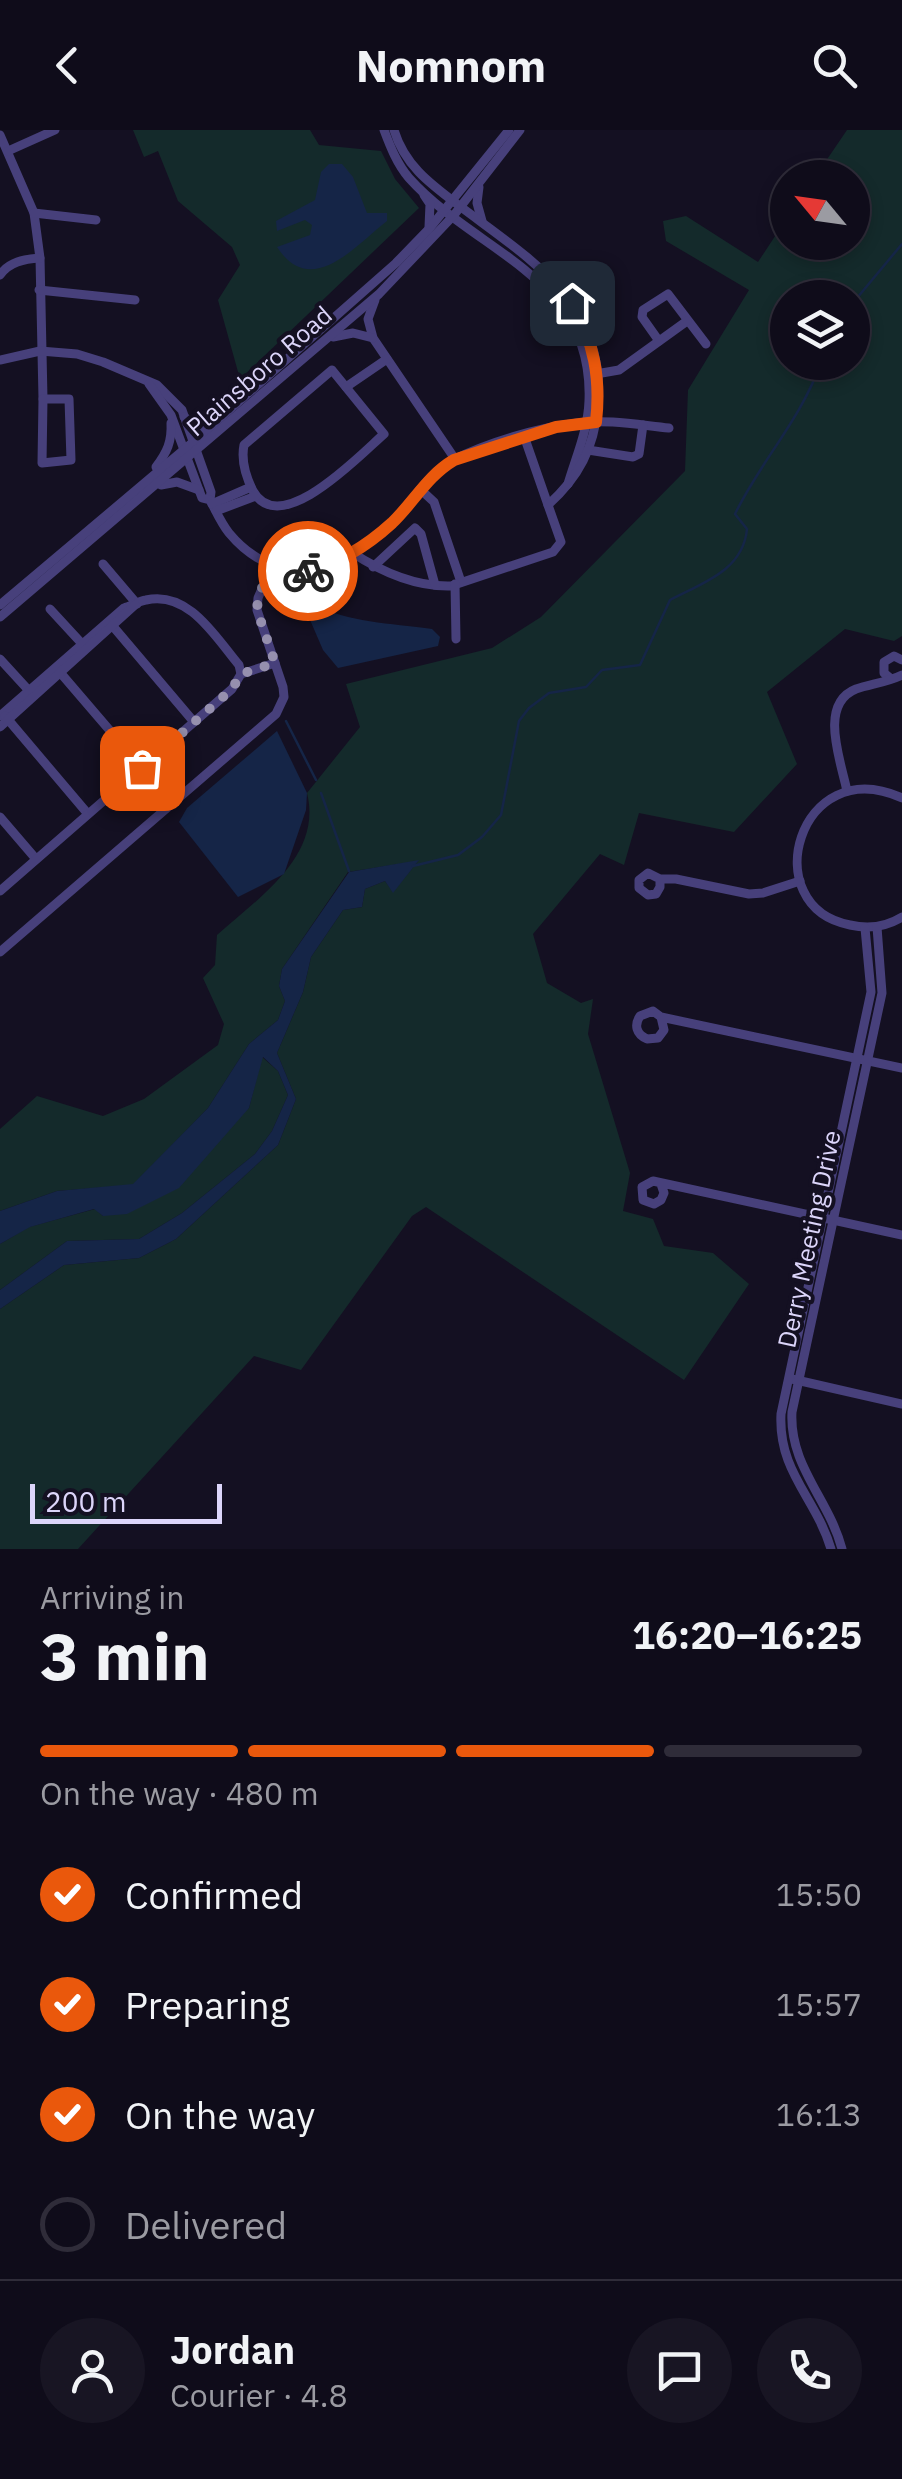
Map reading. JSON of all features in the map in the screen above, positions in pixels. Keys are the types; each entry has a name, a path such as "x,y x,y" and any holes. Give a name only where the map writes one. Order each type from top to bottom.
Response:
{"street":[{"path":"8,150 55,130"},
{"path":"384,130 397,160 430,204 429,230"},
{"path":"394,130 408,160 453,208 553,294 575,330 593,374"},
{"name":"Plainsboro Road","path":"0,605 138,487 190,451 207,444 379,294 453,208 509,130"},
{"name":"Plainsboro Road","path":"0,618 150,492 221,418 396,264 480,182 520,130"},
{"path":"0,135 34,214 40,258 42,463 71,460 69,399 43,399"},
{"path":"0,170 13,162"},
{"path":"480,182 477,198 483,224"},
{"path":"421,188 483,224 532,260 558,285 581,320 593,374 588,450 577,477 548,505"},
{"path":"34,214 96,220"},
{"path":"0,275 14,264 40,258"},
{"path":"39,290 135,300"},
{"path":"379,294 368,319 373,338 456,459"},
{"path":"659,341 642,316 643,310 668,294 706,344"},
{"path":"593,374 619,370 687,321"},
{"path":"322,344 346,333 373,338"},
{"path":"0,360 40,351 77,354 157,386 172,397 184,417 199,490 202,498 213,505"},
{"path":"346,387 388,359"},
{"path":"332,370 346,387 384,434 322,491 278,506 254,492 242,457 244,445 332,370"},
{"path":"149,384 206,478 213,505 233,537 272,563 308,571 351,552 392,522 440,468 456,459 524,436 591,422 669,428"},
{"path":"138,487 167,452 172,437 171,415"},
{"path":"184,417 200,426 221,418"},
{"path":"568,486 591,422"},
{"path":"588,450 633,457 639,454 644,425"},
{"path":"351,552 390,575 435,585 458,583 558,548 560,542 524,436"},
{"path":"206,478 207,444"},
{"path":"150,492 177,482 199,490"},
{"path":"420,489 434,502 458,583 456,639"},
{"path":"213,505 254,492"},
{"path":"373,567 415,528 422,534 435,585"},
{"path":"0,952 276,714 284,697 257,610 272,563"},
{"path":"103,564 137,604"},
{"path":"88,814 3,719 111,625 147,599 185,606 198,616 239,665 241,674"},
{"path":"50,609 86,648"},
{"path":"111,625 194,722"},
{"path":"890,678 884,673 884,662 894,656 902,660"},
{"path":"0,659 32,694"},
{"path":"0,890 232,689 241,674 275,663"},
{"path":"59,671 142,768"},
{"path":"847,791 835,708 852,690 902,676"},
{"path":"902,798 866,788 826,800 805,826 796,858 800,880 810,900 825,915 865,928 902,917"},
{"path":"0,817 36,859"},
{"path":"660,880 676,878 749,894 764,893 800,880"},
{"name":"Derry Meeting Drive","path":"831,1549 785,1456 780,1426 882,993 877,927"},
{"name":"Derry Meeting Drive","path":"828,1219 871,992 865,928"},
{"path":"662,1016 902,1068"},
{"path":"661,1184 902,1235"},
{"path":"793,1380 902,1404"},
{"name":"Derry Meeting Drive","path":"793,1380 792,1441 802,1471 828,1513 842,1549"}],"green space":[{"path":"133,130 310,130 319,145 381,151 395,179 419,208 240,379 218,300 240,265 232,247 178,201 158,151 144,157"},
{"path":"847,130 902,130 902,636 894,641 845,629 767,692 797,764 734,832 639,813 624,865 600,854 533,934 547,983 581,1003 593,999 588,1034 630,1173 623,1211 653,1219 664,1246 713,1253 749,1284 684,1380 426,1207 412,1216 301,1370 254,1356 78,1549 0,1549 0,1309 64,1265 139,1258 176,1239 278,1145 296,1099 277,1053 303,992 311,957 343,910 362,907 365,889 385,881 393,892 418,861 348,872 282,969 279,986 285,1001 278,1020 249,1044 208,1108 133,1185 57,1191 0,1211 0,1129 37,1096 103,1116 144,1099 218,1045 224,1024 203,978 215,965 217,935 267,891 296,856 309,816 307,793 360,727 346,684 492,648 541,617 685,471 688,390 749,290 666,241 663,221 686,216 758,262 770,244 770,260 870,260 870,160 827,160"},
{"path":"262,1057 278,1071 288,1095 272,1131 255,1154 182,1213 139,1239 67,1241 0,1290 0,1244 29,1227 95,1209 103,1216 249,1108"}],"water":[{"path":"329,164 342,164 353,177 367,213 387,213 387,221 332,263 304,269 290,262 277,247 310,235 312,225 305,220 277,231 276,221 315,200 321,172"},
{"path":"295,585 336,613 432,629 440,637 438,646 338,668 323,650"},
{"path":"277,731 307,793 306,810 284,874 238,897 179,822 187,808"},
{"path":"419,860 393,893 385,881 365,889 362,907 343,910 311,957 303,992 277,1053 296,1099 278,1145 176,1239 139,1258 64,1265 0,1309 0,1290 67,1241 139,1239 182,1213 255,1154 272,1131 288,1095 278,1071 263,1057 249,1108 179,1188 127,1214 103,1216 94,1209 30,1227 0,1244 0,1211 57,1191 133,1184 208,1108 249,1044 278,1020 285,1001 279,986 282,969 349,872"}],"waterway":[{"path":"870,282 902,244"},
{"path":"413,866 458,855 482,837 501,815 519,721 529,708 549,693 586,687 602,670 640,665 670,600 719,574 738,555 747,529 735,514 814,380"},
{"path":"286,721 316,780"},
{"path":"321,793 349,871"}],"way so far":[{"path":"142,768 232,689 241,674 275,663 257,610 258,598 272,563 308,571"}],"route":[{"path":"308,571 344,557 371,540 440,468 454,460 556,427 596,422 598,373 592,347 572,303"}]}
